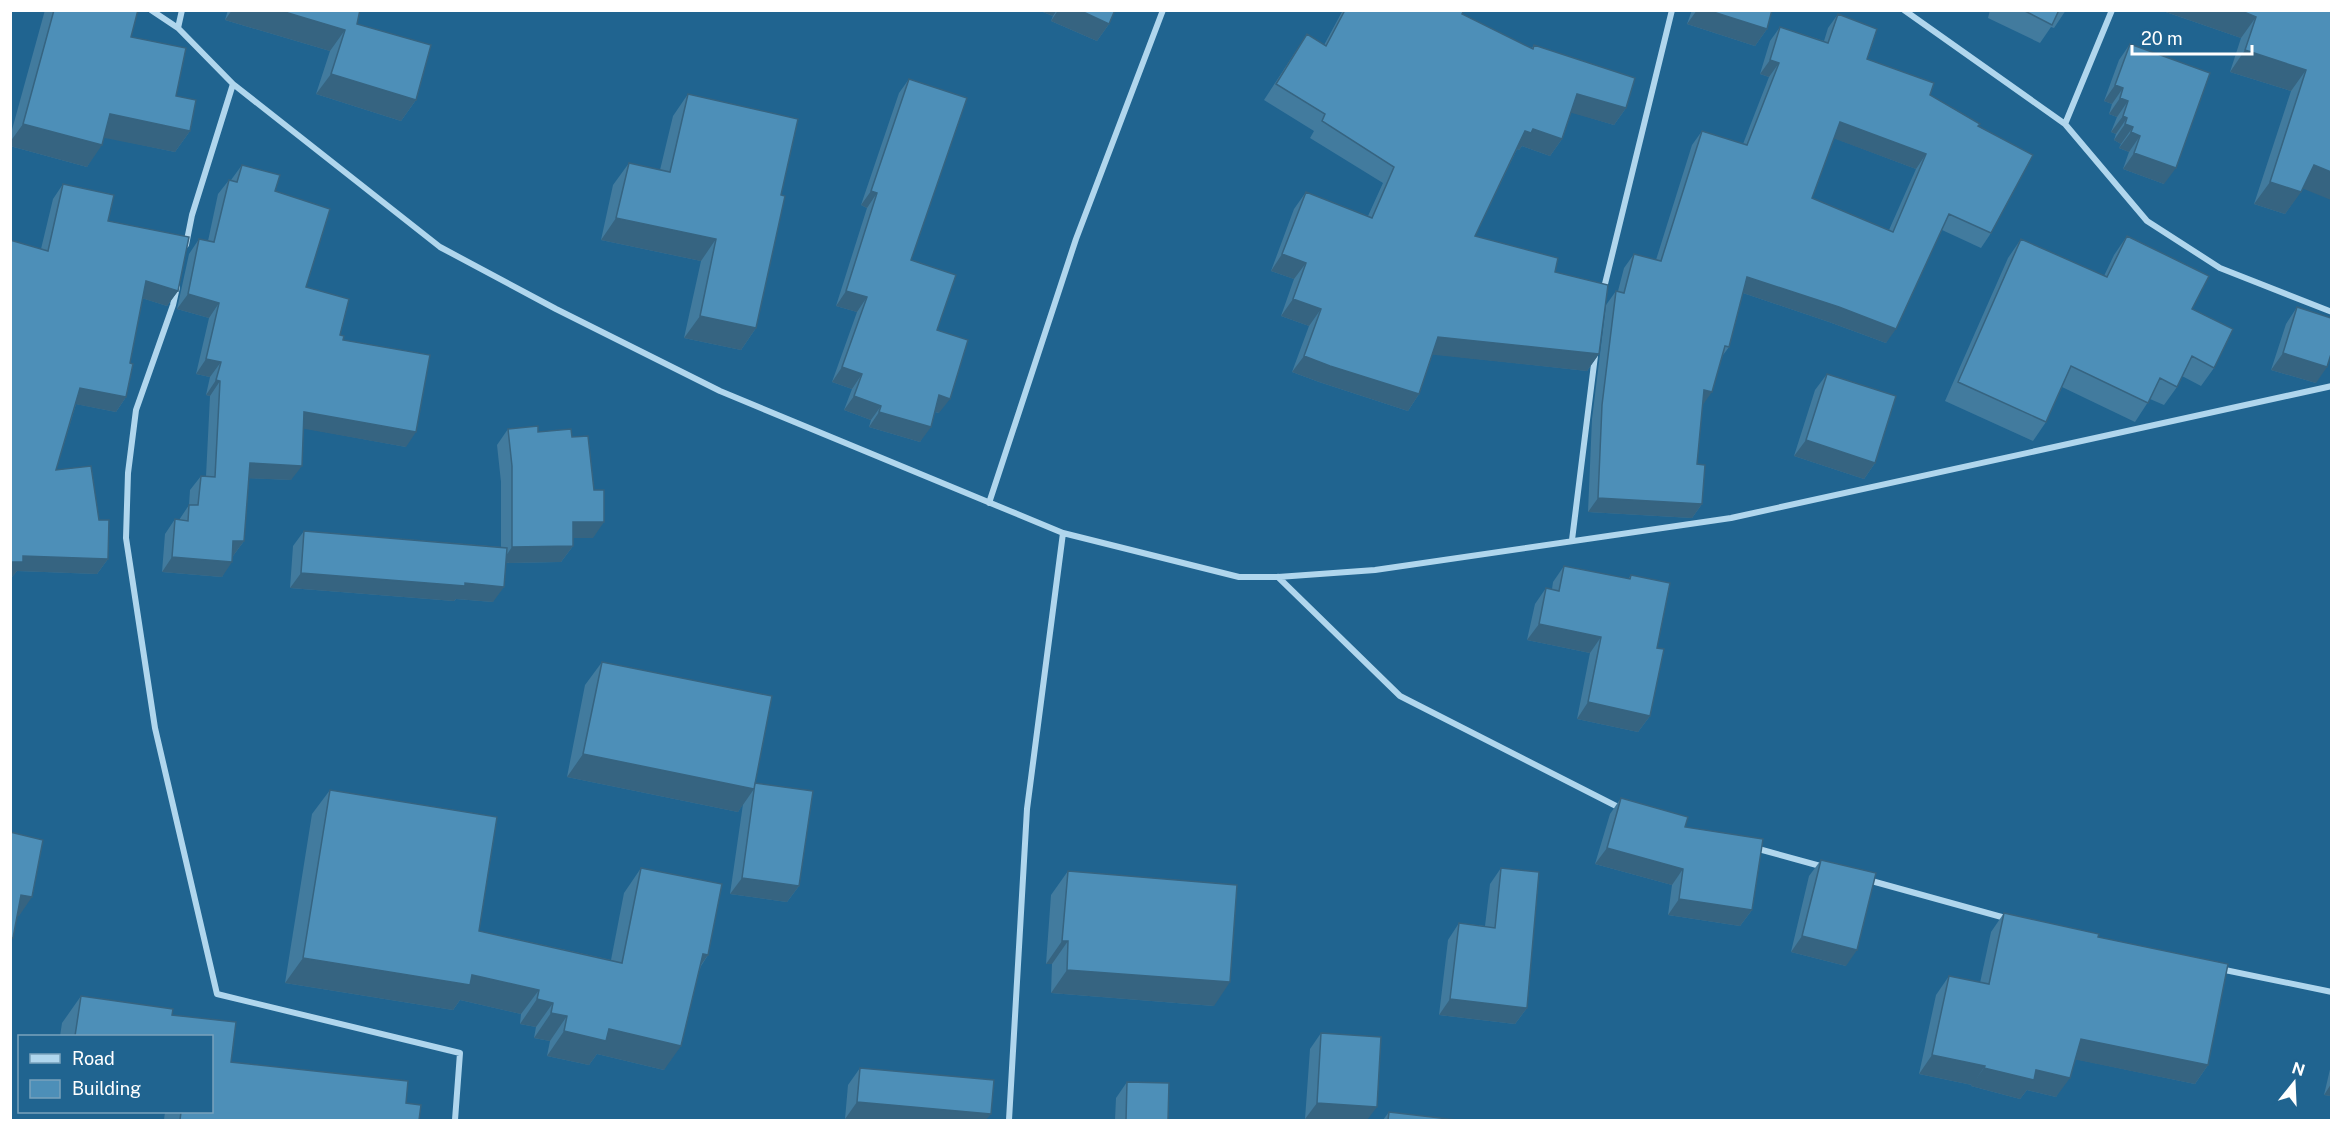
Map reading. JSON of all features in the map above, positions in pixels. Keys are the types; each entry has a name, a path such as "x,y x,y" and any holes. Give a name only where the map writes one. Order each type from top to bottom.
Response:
{"street":[{"path":"151,10 178,28 233,84 440,247 556,309 720,391 1064,533 1239,577 1278,577 1375,570 1731,518 2331,386"},
{"path":"178,28 182,10"},
{"path":"989,503 1076,239 1162,10"},
{"path":"1602,298 1672,10"},
{"path":"1904,10 2065,124 2148,221 2220,268 2331,312"},
{"path":"2065,124 2112,10"},
{"path":"185,249 192,215 233,84"},
{"path":"178,283 173,305 136,410 128,473 126,538 155,728 217,994 460,1053 455,1120"},
{"path":"1572,540 1596,344"},
{"path":"1009,1120 1026,809 1064,533"},
{"path":"1278,577 1400,696 1632,814"},
{"path":"1745,846 1836,871"},
{"path":"1859,877 2018,921"},
{"path":"2215,968 2331,993"}],"building":[{"path":"54,10 138,10 131,37 186,48 176,96 196,100 190,131 110,114 102,145 23,124"},
{"path":"278,10 360,10 357,24 431,45 416,100 331,74 345,30"},
{"path":"1079,10 1115,10 1109,24"},
{"path":"1345,10 1464,10 1462,14 1533,49 1534,45 1635,78 1626,108 1577,94 1562,139 1533,129 1531,133 1525,131 1475,236 1558,258 1555,272 1608,285 1599,354 1438,337 1419,394 1304,356 1321,309 1293,299 1306,263 1282,254 1306,192 1372,218 1394,167 1322,121 1325,114 1276,84 1307,34 1326,46"},
{"path":"1707,10 1772,10 1767,29"},
{"path":"2023,10 2059,10 2052,25"},
{"path":"2239,10 2331,10 2331,172 2314,165 2301,192 2270,182 2306,70 2245,50 2256,17"},
{"path":"1838,14 1877,29 1867,59 1934,83 1930,95 1980,124 1978,126 2033,155 1991,233 1949,214 1896,329 1839,307 1747,277 1729,347 1725,346 1712,392 1704,390 1697,464 1705,465 1702,504 1598,498 1602,405 1616,291 1624,293 1634,254 1661,261 1702,131 1747,145 1779,63 1770,60 1780,27 1828,43","holes":["1840,122 1926,154 1893,232 1812,198"]},
{"path":"2130,44 2210,73 2176,168 2134,153 2140,136 2131,132 2133,127 2125,124 2127,118 2123,116 2128,101 2120,98 2123,88 2115,85"},
{"path":"909,79 967,98 911,260 956,275 937,330 968,340 950,399 939,395 931,427 879,412 881,406 854,396 862,374 842,367 867,297 846,291 877,193 871,191"},
{"path":"688,94 798,119 781,195 785,196 756,328 700,316 716,239 616,218 629,163 670,172"},
{"path":"242,165 280,175 275,191 330,209 306,287 349,299 340,335 344,336 343,340 430,355 416,432 304,412 302,466 250,463 244,541 233,541 232,562 172,557 175,519 188,521 189,505 198,505 201,476 215,477 220,381 216,380 221,362 206,359 219,303 188,294 199,239 214,242 229,180 237,182"},
{"path":"63,184 114,195 108,221 189,237 178,291 146,281 130,363 133,364 126,397 80,388 56,470 91,466 99,520 109,520 108,559 23,556 23,562 10,562 10,240 48,251"},
{"path":"2127,236 2209,276 2192,309 2233,329 2214,368 2192,356 2177,387 2160,378 2148,403 2071,366 2046,422 1958,382 2021,239 2107,277"},
{"path":"2297,307 2331,318 2331,354 2327,367 2283,353"},
{"path":"1827,374 1896,396 1875,463 1806,440"},
{"path":"538,426 538,432 571,429 572,437 588,436 594,490 604,490 604,522 573,522 573,546 512,547 512,466 508,429"},
{"path":"304,531 507,548 504,587 301,573"},
{"path":"1564,566 1630,579 1631,575 1670,583 1657,648 1664,649 1650,716 1588,702 1601,637 1539,624 1546,588 1559,591"},
{"path":"602,662 772,696 754,789 583,754"},
{"path":"755,783 813,791 799,886 742,878"},
{"path":"330,790 497,817 479,931 622,963 641,868 722,884 708,955 703,954 681,1046 609,1029 606,1041 564,1031 567,1016 551,1013 553,1003 537,999 539,990 472,975 470,985 303,958"},
{"path":"1621,798 1688,817 1685,827 1763,839 1752,910 1679,899 1683,869 1607,848"},
{"path":"10,832 43,840 32,897 21,895 13,938 10,938"},
{"path":"1821,860 1876,873 1857,950 1802,936"},
{"path":"1501,868 1539,872 1527,1008 1450,999 1459,923 1495,928"},
{"path":"1068,871 1237,885 1230,982 1067,970 1068,941 1062,941"},
{"path":"2004,913 2099,934 2098,937 2228,964 2208,1065 2081,1039 2070,1078 2036,1070 2034,1080 1984,1068 1985,1066 1932,1055 1949,976 1989,984"},
{"path":"81,996 173,1009 172,1015 236,1022 231,1062 408,1081 406,1103 421,1105 419,1120 180,1120 181,1113 213,1113 213,1035 75,1035"},
{"path":"1321,1033 1381,1037 1377,1107 1317,1103"},
{"path":"860,1068 994,1080 991,1114 857,1102"},
{"path":"1127,1082 1169,1083 1168,1120 1126,1120"},
{"path":"1389,1112 1457,1120 1388,1120"}]}
